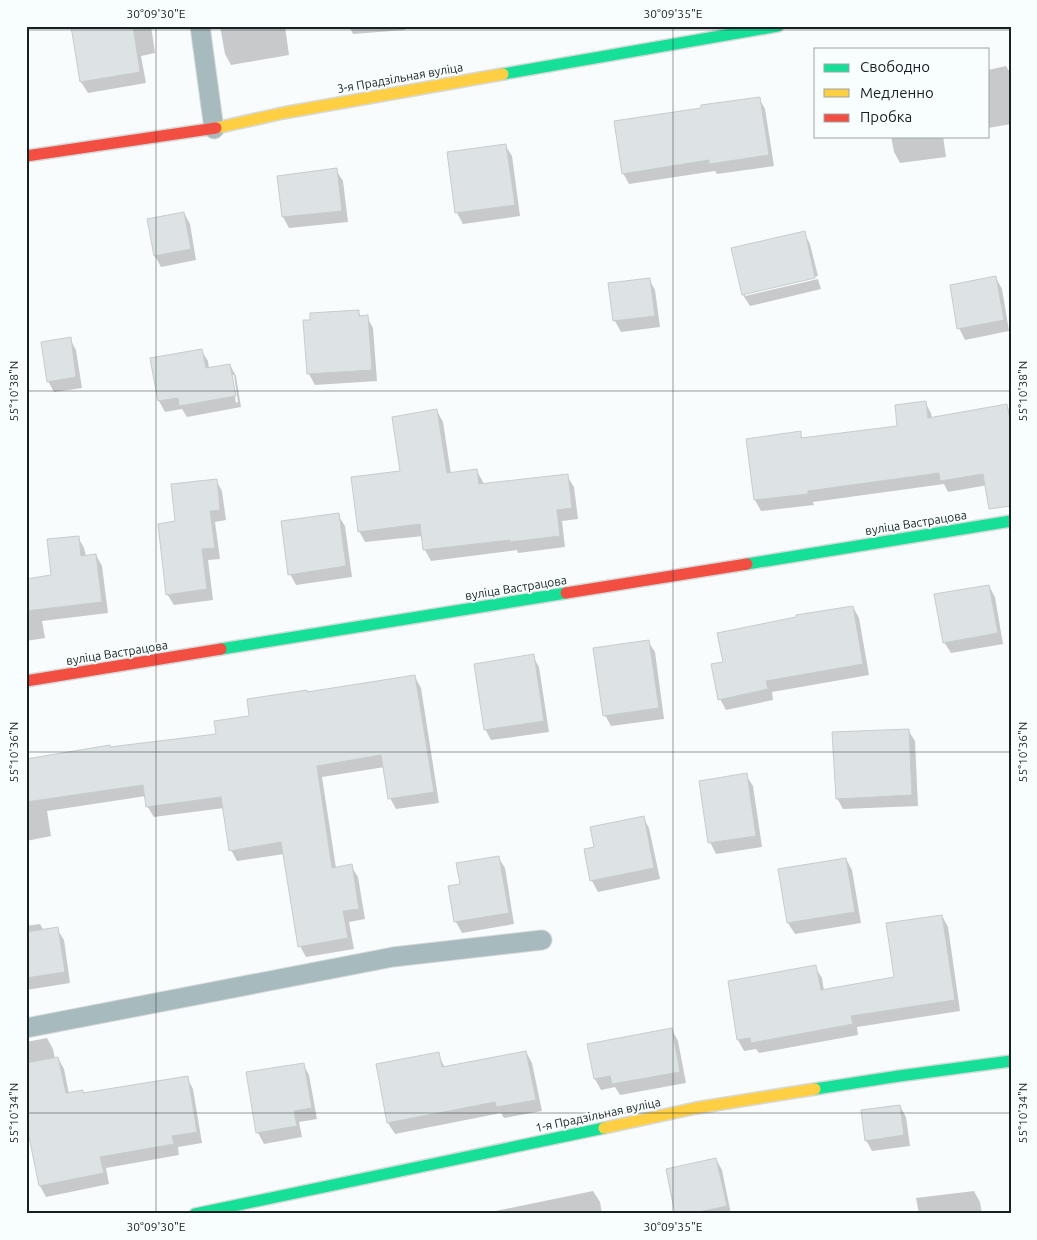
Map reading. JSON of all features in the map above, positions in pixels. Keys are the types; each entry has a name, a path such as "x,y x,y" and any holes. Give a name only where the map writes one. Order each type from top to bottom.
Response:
{"street":[{"name":"3-я Прадзільная вуліца","path":"26,156 214,129 283,112 778,26"},
{"name":"вуліца Вастрацова","path":"26,682 1011,522"},
{"name":"1-я Прадзільная вуліца","path":"195,1214 696,1108 900,1076 1011,1062"}],"lane":[{"path":"200,26 214,129"},
{"path":"26,1028 393,957 542,940"}],"building":[{"path":"71,26 133,26 140,72 80,82"},
{"path":"760,97 769,155 709,164 709,160 622,174 614,121 701,108 701,105"},
{"path":"506,144 515,205 455,213 447,152"},
{"path":"337,168 342,211 282,217 277,176"},
{"path":"184,212 191,249 154,256 147,219"},
{"path":"805,231 815,278 742,295 731,248"},
{"path":"996,276 1004,320 957,329 950,285"},
{"path":"650,278 655,316 613,321 608,283"},
{"path":"359,310 359,316 368,315 372,370 307,374 303,320 310,320 310,313"},
{"path":"71,337 76,377 47,382 41,342"},
{"path":"202,349 206,368 230,364 236,396 179,406 178,398 158,401 150,358"},
{"path":"926,401 928,418 1007,404 1011,426 1011,506 989,509 983,474 940,481 939,473 808,491 808,494 754,500 746,439 801,431 801,438 897,426 895,405"},
{"path":"437,409 447,473 477,469 479,484 568,474 572,508 557,510 560,536 423,550 420,524 358,532 351,477 400,471 392,417"},
{"path":"217,479 220,510 210,511 215,548 202,549 207,589 166,595 158,524 175,521 171,484"},
{"path":"339,513 346,566 288,575 281,521"},
{"path":"79,536 81,556 96,554 102,602 26,611 26,579 51,575 47,539"},
{"path":"989,585 998,633 943,643 934,594"},
{"path":"853,606 863,664 766,681 768,689 718,700 711,664 723,662 717,633 796,617 796,615"},
{"path":"649,640 659,708 603,716 593,648"},
{"path":"534,654 544,721 484,730 474,664"},
{"path":"415,675 434,792 388,799 381,755 317,766 332,868 352,864 359,909 343,911 348,938 298,947 281,842 229,851 221,797 146,807 143,785 26,802 26,759 110,745 110,747 216,734 214,721 249,716 247,699 307,690 307,692"},
{"path":"909,729 912,795 836,799 832,732"},
{"path":"747,773 756,836 708,843 699,781"},
{"path":"644,816 654,868 590,881 584,849 594,847 590,827"},
{"path":"499,856 509,913 454,922 448,886 460,884 456,863"},
{"path":"846,858 855,912 787,923 778,869"},
{"path":"942,915 955,1000 851,1016 853,1024 751,1043 750,1038 737,1040 728,981 816,965 821,990 894,977 886,923"},
{"path":"58,927 65,972 26,978 26,932"},
{"path":"672,1028 680,1072 612,1084 610,1076 594,1079 587,1044"},
{"path":"526,1051 536,1100 496,1107 495,1102 387,1123 376,1064 439,1052 442,1067"},
{"path":"58,1057 66,1093 83,1090 83,1093 188,1076 197,1132 172,1136 174,1144 100,1157 104,1173 39,1186 26,1122 26,1063"},
{"path":"304,1063 312,1108 294,1111 297,1126 256,1133 246,1072"},
{"path":"900,1105 904,1135 865,1141 861,1110"},
{"path":"716,1158 727,1206 689,1214 675,1214 666,1169"}],"traffic: fast":[{"path":"503,74 778,26"},
{"path":"747,564 1011,521"},
{"path":"221,649 566,593"},
{"path":"815,1089 1011,1061"},
{"path":"195,1214 604,1128"}],"traffic: slow":[{"path":"216,128 283,113 503,74"},
{"path":"604,1128 696,1108 815,1089"}],"traffic: jam":[{"path":"26,156 216,128"},
{"path":"566,593 747,564"},
{"path":"26,681 221,649"}]}
